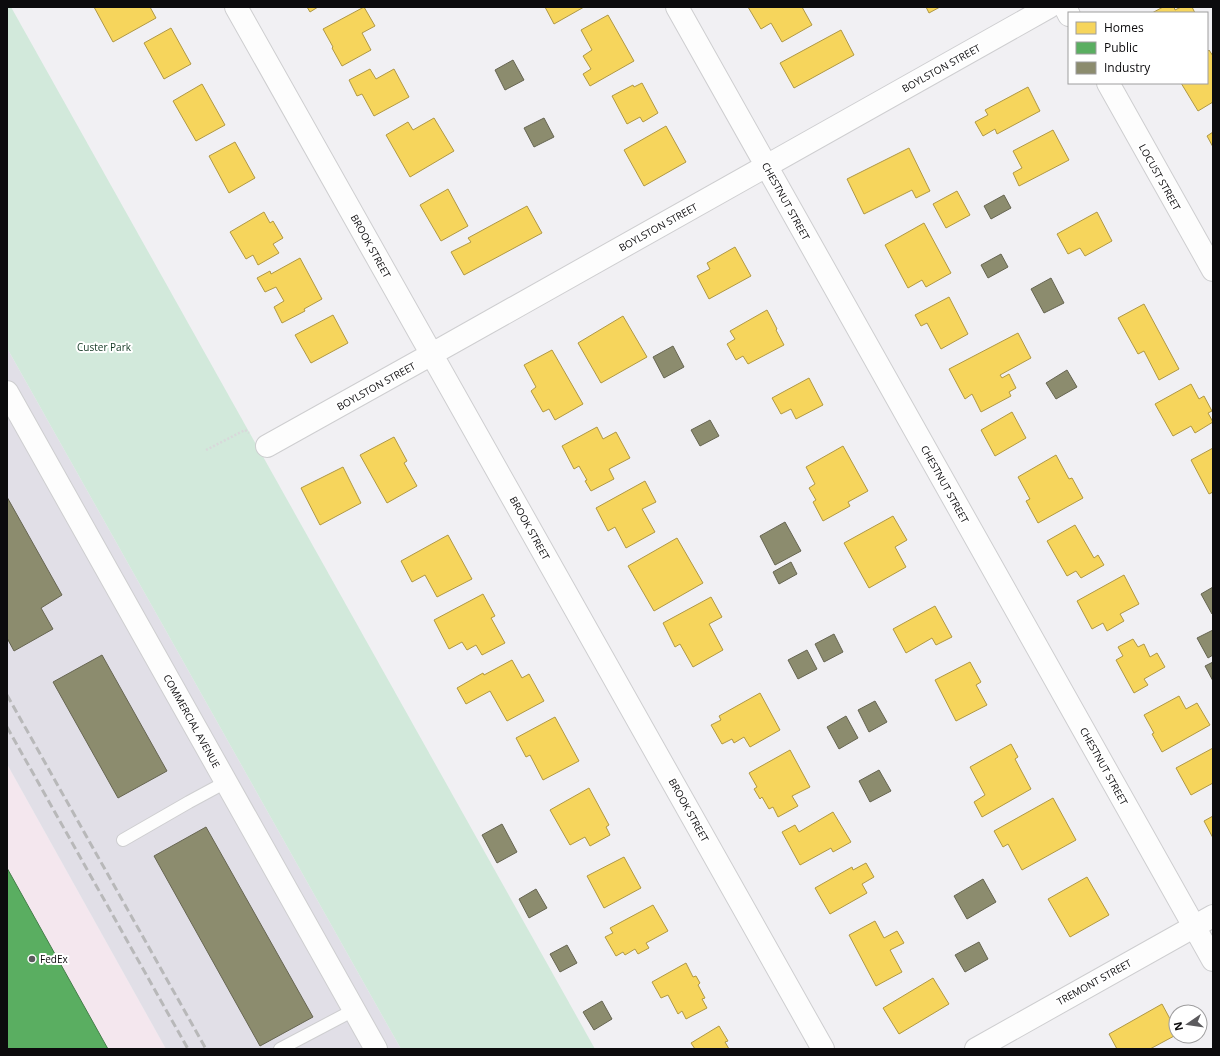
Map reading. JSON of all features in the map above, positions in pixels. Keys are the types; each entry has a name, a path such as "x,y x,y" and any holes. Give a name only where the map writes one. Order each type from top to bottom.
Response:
{"street":[{"name":"BROOK STREET","path":"236,7 823,1049"},
{"name":"CHESTNUT STREET","path":"677,7 1213,960"},
{"name":"BOYLSTON STREET","path":"267,446 1048,7"},
{"name":"LOCUST STREET","path":"1109,84 1213,270"},
{"name":"COMMERCIAL AVENUE","path":"7,392 376,1049"},
{"name":"TREMONT STREET","path":"976,1049 1213,916"}],"lane":[{"path":"123,840 226,782"},
{"path":"280,1049 354,1010"}],"path":[{"path":"206,450 245,430 267,446"}],"shaded area":[{"path":"7,348 401,1049 166,1049 7,764"},
{"path":"7,764 166,1049 7,1049"}],"green space":[{"name":"Custer Park","path":"7,7 11,7 595,1049 401,1049 7,348"}],"building: Homes":[{"path":"94,7 150,7 156,18 113,42"},
{"path":"307,7 318,7 310,12"},
{"path":"364,7 375,26 362,33 371,50 342,66 323,29"},
{"path":"545,7 584,7 554,24"},
{"path":"748,7 802,7 812,25 782,42 771,23 761,29"},
{"path":"926,7 940,7 929,13"},
{"path":"1163,7 1174,7 1175,10 1181,7 1192,7 1194,12 1154,12"},
{"path":"608,15 634,61 590,86 583,74 591,69 583,56 592,50 581,30"},
{"path":"171,28 191,64 164,79 144,43"},
{"path":"841,30 854,55 794,88 780,63"},
{"path":"1209,50 1213,56 1213,102 1198,111 1182,84 1208,84"},
{"path":"370,69 376,79 394,69 409,97 374,116 362,94 357,96 349,80"},
{"path":"642,83 658,113 643,122 640,117 627,124 612,96 633,85 634,87"},
{"path":"202,84 225,125 196,141 173,101"},
{"path":"1028,87 1040,111 997,134 995,129 983,136 975,122 988,115 985,110"},
{"path":"434,118 454,151 410,177 386,135 408,122 413,130"},
{"path":"666,126 686,162 644,186 624,150"},
{"path":"1053,130 1069,160 1019,186 1013,173 1022,168 1013,151"},
{"path":"1213,132 1213,147 1207,136"},
{"path":"235,142 255,178 229,193 209,156"},
{"path":"909,148 930,191 916,198 912,190 864,214 847,179"},
{"path":"448,189 468,226 441,241 420,205"},
{"path":"957,191 970,215 946,228 933,204"},
{"path":"527,206 542,233 464,275 451,252 471,242 468,238"},
{"path":"264,212 270,223 273,221 283,238 273,244 279,253 258,265 253,255 246,259 230,232"},
{"path":"1097,212 1112,241 1085,256 1080,248 1068,254 1057,234"},
{"path":"924,223 951,273 926,287 922,280 908,288 885,245"},
{"path":"735,247 751,276 709,299 697,276 710,269 707,263"},
{"path":"300,258 322,299 304,309 305,311 282,323 274,307 284,301 276,287 265,292 257,278 270,271 271,274"},
{"path":"949,297 968,334 941,349 927,323 921,326 915,315"},
{"path":"1144,304 1179,369 1159,380 1144,351 1138,354 1118,318"},
{"path":"767,310 784,345 748,364 743,356 736,360 727,344 735,339 730,331"},
{"path":"333,315 348,343 311,363 295,335"},
{"path":"623,316 647,357 601,383 578,343"},
{"path":"1018,333 1031,358 1000,375 1002,378 1009,374 1016,388 1009,392 1011,396 981,412 972,394 965,399 949,369"},
{"path":"552,350 583,404 555,420 549,409 543,412 531,391 536,387 524,365"},
{"path":"809,378 823,405 796,419 791,409 781,414 772,398"},
{"path":"1191,384 1199,399 1204,396 1212,411 1208,413 1213,422 1195,433 1191,426 1173,436 1155,404"},
{"path":"1012,412 1026,438 995,456 981,430"},
{"path":"597,427 603,439 616,432 630,458 609,469 614,479 591,491 579,466 574,469 562,446"},
{"path":"394,437 407,461 404,463 417,486 387,503 360,455"},
{"path":"843,446 868,491 848,502 850,506 823,521 813,502 816,500 809,488 815,484 806,467"},
{"path":"1213,448 1213,492 1209,494 1191,460"},
{"path":"1056,455 1069,479 1072,478 1083,498 1038,523 1026,501 1030,499 1018,477"},
{"path":"343,467 361,503 320,525 301,488"},
{"path":"645,481 656,502 642,509 655,532 626,548 615,527 608,531 596,508"},
{"path":"893,516 907,540 895,547 906,567 869,588 844,543"},
{"path":"1075,525 1094,558 1098,555 1104,565 1081,578 1076,571 1067,576 1047,541"},
{"path":"448,535 472,579 437,597 425,575 412,582 401,561"},
{"path":"677,538 703,583 654,611 628,566"},
{"path":"1124,575 1139,604 1120,614 1124,621 1107,631 1103,623 1092,629 1077,601"},
{"path":"483,594 495,616 491,618 505,643 482,655 476,645 467,650 462,642 449,649 434,620"},
{"path":"711,597 722,617 709,624 723,650 693,667 680,644 675,647 663,623"},
{"path":"935,606 952,637 936,645 932,638 906,653 893,629"},
{"path":"1133,639 1138,647 1144,644 1150,657 1157,653 1165,667 1144,679 1148,685 1134,693 1116,660 1123,656 1118,647"},
{"path":"512,660 522,678 529,674 544,701 507,721 490,691 466,704 457,688 483,673 484,675"},
{"path":"970,662 981,682 976,685 987,705 956,721 935,680"},
{"path":"760,693 780,730 750,747 744,737 734,743 732,739 722,744 711,725 721,720 719,716"},
{"path":"1179,696 1186,709 1197,703 1210,725 1162,752 1144,715"},
{"path":"555,717 579,761 543,780 530,755 526,757 516,738"},
{"path":"1011,744 1018,757 1015,759 1031,789 982,817 974,802 985,795 970,767"},
{"path":"1213,748 1213,783 1191,795 1176,768"},
{"path":"790,750 810,787 792,796 798,806 778,817 773,807 769,809 762,797 760,799 754,789 757,787 749,773"},
{"path":"589,788 609,825 606,827 610,835 590,846 585,837 570,845 550,810"},
{"path":"1053,798 1076,840 1022,870 1008,844 1003,847 994,831"},
{"path":"833,812 851,842 833,852 831,848 800,865 782,832 795,825 799,832"},
{"path":"1213,816 1213,838 1204,821"},
{"path":"624,857 641,888 604,908 587,876"},
{"path":"866,863 874,877 862,884 867,893 830,914 815,888 852,867 853,870"},
{"path":"1087,877 1109,915 1070,937 1048,899"},
{"path":"653,905 668,931 646,943 649,948 638,954 635,949 625,955 623,952 616,956 605,937 613,933 610,928"},
{"path":"875,921 884,938 897,931 904,943 890,950 902,972 876,986 849,935"},
{"path":"686,963 693,977 696,976 700,983 698,985 705,998 702,999 707,1008 686,1019 682,1011 678,1014 668,995 661,998 652,982"},
{"path":"933,978 949,1004 899,1034 883,1008"},
{"path":"1162,1004 1168,1015 1168,1039 1150,1049 1117,1049 1109,1034"},
{"path":"719,1026 728,1041 725,1042 729,1049 695,1049 691,1043"}],"building: Public":[{"name":"FedEx","path":"7,868 108,1049 7,1049"}],"building: Industry":[{"path":"513,60 524,80 505,90 495,70"},
{"path":"544,118 554,137 534,147 524,128"},
{"path":"1004,195 1011,208 991,219 984,206"},
{"path":"1001,254 1008,267 988,278 981,265"},
{"path":"1051,278 1064,303 1044,313 1031,289"},
{"path":"673,346 684,367 664,378 653,357"},
{"path":"1067,370 1077,387 1056,399 1046,383"},
{"path":"710,420 719,436 700,446 691,430"},
{"path":"7,497 62,595 41,608 53,629 14,651 7,638"},
{"path":"785,522 801,551 775,565 760,536"},
{"path":"791,562 797,574 779,584 773,572"},
{"path":"1213,587 1213,613 1212,614 1201,594"},
{"path":"1213,630 1213,655 1208,658 1197,638"},
{"path":"834,634 843,652 824,662 815,644"},
{"path":"807,650 817,669 798,679 788,660"},
{"path":"102,655 167,771 118,798 53,682"},
{"path":"1213,662 1213,681 1205,666"},
{"path":"875,701 887,722 869,732 858,710"},
{"path":"846,716 858,738 839,749 827,727"},
{"path":"879,770 891,791 870,802 859,781"},
{"path":"502,824 517,852 497,863 482,835"},
{"path":"206,827 313,1017 260,1046 154,856"},
{"path":"983,879 996,902 967,919 954,896"},
{"path":"536,889 547,908 529,918 519,899"},
{"path":"979,942 988,959 965,972 955,955"},
{"path":"567,945 577,963 560,972 550,954"},
{"path":"602,1001 612,1019 594,1030 583,1012"}],"railway":[{"path":"7,695 206,1049"},
{"path":"7,727 188,1049"}],"place":[{"name":"FedEx","path":"32,959"}]}
